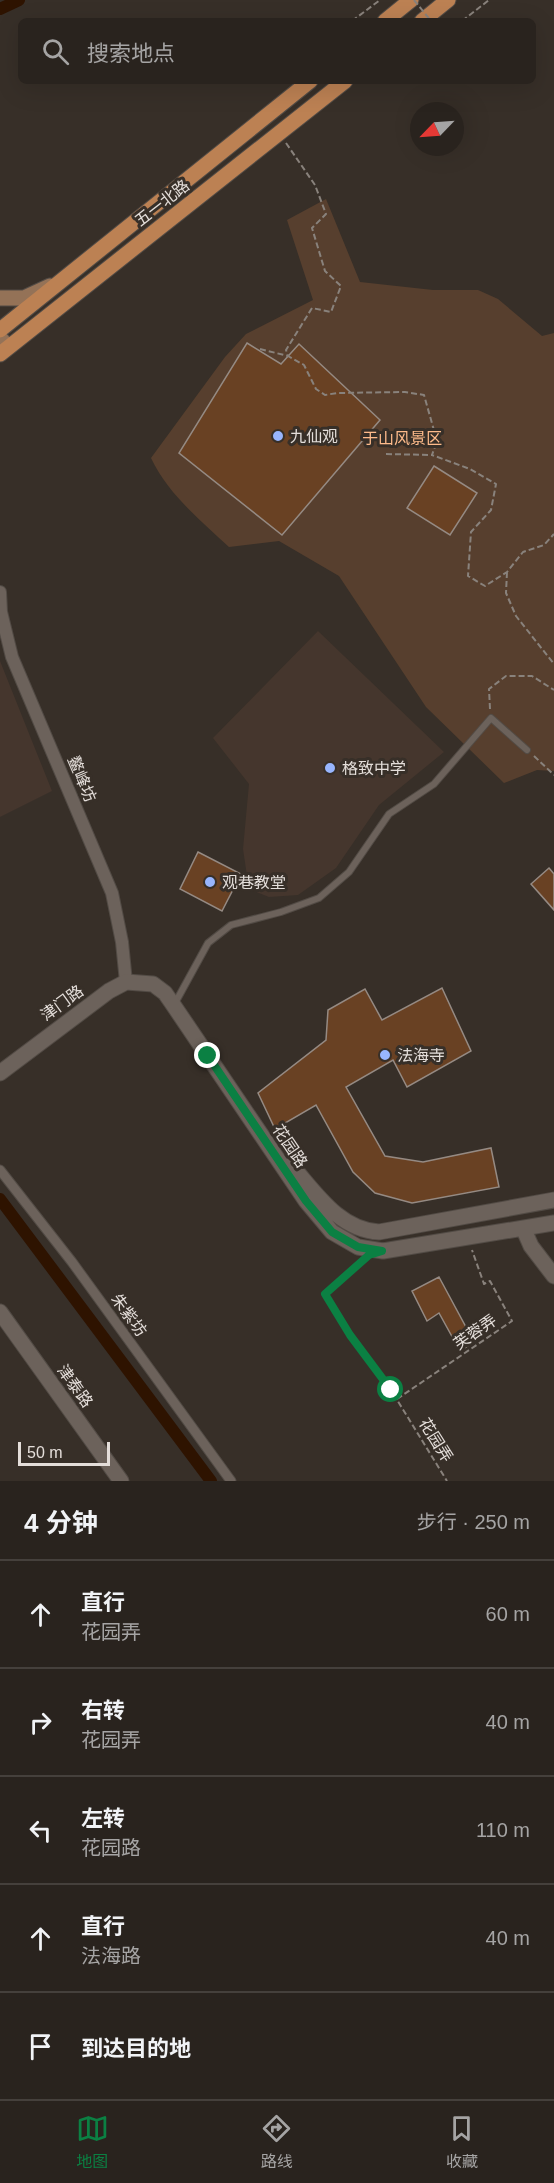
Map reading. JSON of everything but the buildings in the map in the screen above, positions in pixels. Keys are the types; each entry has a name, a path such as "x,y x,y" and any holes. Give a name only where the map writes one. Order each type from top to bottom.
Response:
{"main road":[{"path":"389,18 412,0"},
{"path":"426,18 448,0"},
{"name":"五一北路","path":"0,330 306,84"},
{"name":"五一北路","path":"3,346 341,84"},
{"path":"0,298 24,298 66,278"}],"street":[{"name":"鳌峰坊","path":"0,592 1,612 12,657 112,894 122,942 126,982"},
{"path":"126,982 153,984 165,993 251,1120"},
{"name":"津门路","path":"0,1073 75,1015 126,982"},
{"name":"花园路","path":"251,1120 332,1211 342,1219 368,1232 379,1232 554,1200"},
{"name":"花园路","path":"251,1120 306,1201 332,1232 358,1247 382,1251 524,1230 554,1223"},
{"name":"朱紫坊","path":"0,1170 72,1262 231,1481"},
{"path":"524,1230 531,1246 554,1276"},
{"name":"津泰路","path":"0,1312 121,1481"}],"lane":[{"path":"174,1006 208,943 231,925 281,912 319,898 349,872 389,814 434,784 491,718 527,750"}],"path":[{"path":"356,18 380,0"},
{"path":"412,0 428,18"},
{"path":"466,18 489,0"},
{"path":"278,134 315,185 326,214 312,228 325,271 341,286 331,312 312,308 286,350 288,356"},
{"path":"260,349 288,356 304,365 316,389 326,395 405,392 424,395 437,441 432,455"},
{"path":"386,454 432,455 470,469 496,484 492,510 471,532 468,576 485,586 507,572 523,552 544,545 554,534"},
{"path":"507,572 506,593 516,616 554,664"},
{"path":"491,718 489,689 506,676 532,676 554,690"},
{"path":"527,750 554,775"},
{"name":"芙蓉弄","path":"397,1399 512,1321 490,1281 484,1284 468,1239"},
{"name":"花园弄","path":"382,1251 369,1255 325,1294 350,1335 397,1399 447,1481"}],"shaded area":[{"name":"格致中学","path":"318,631 444,752 379,805 336,868 298,895 269,897 249,889 243,849 249,784 213,738"},
{"path":"0,661 52,791 0,817"}],"green space":[{"name":"于山风景区","path":"326,199 360,282 433,290 478,290 498,299 542,336 554,333 554,771 537,770 504,783 426,707 339,576 279,541 229,547 176,495 151,458 225,357 246,334 313,300 287,220"}],"waterway":[{"path":"0,9 19,0"},
{"path":"0,1199 211,1481"}],"place":[{"name":"九仙观","path":"278,436"},
{"name":"格致中学","path":"330,768"},
{"name":"观巷教堂","path":"210,882"},
{"name":"法海寺","path":"385,1055"}],"route":[{"path":"208,1056 306,1201 332,1232 358,1247 382,1251 369,1255 325,1294 350,1335 391,1390"}]}
